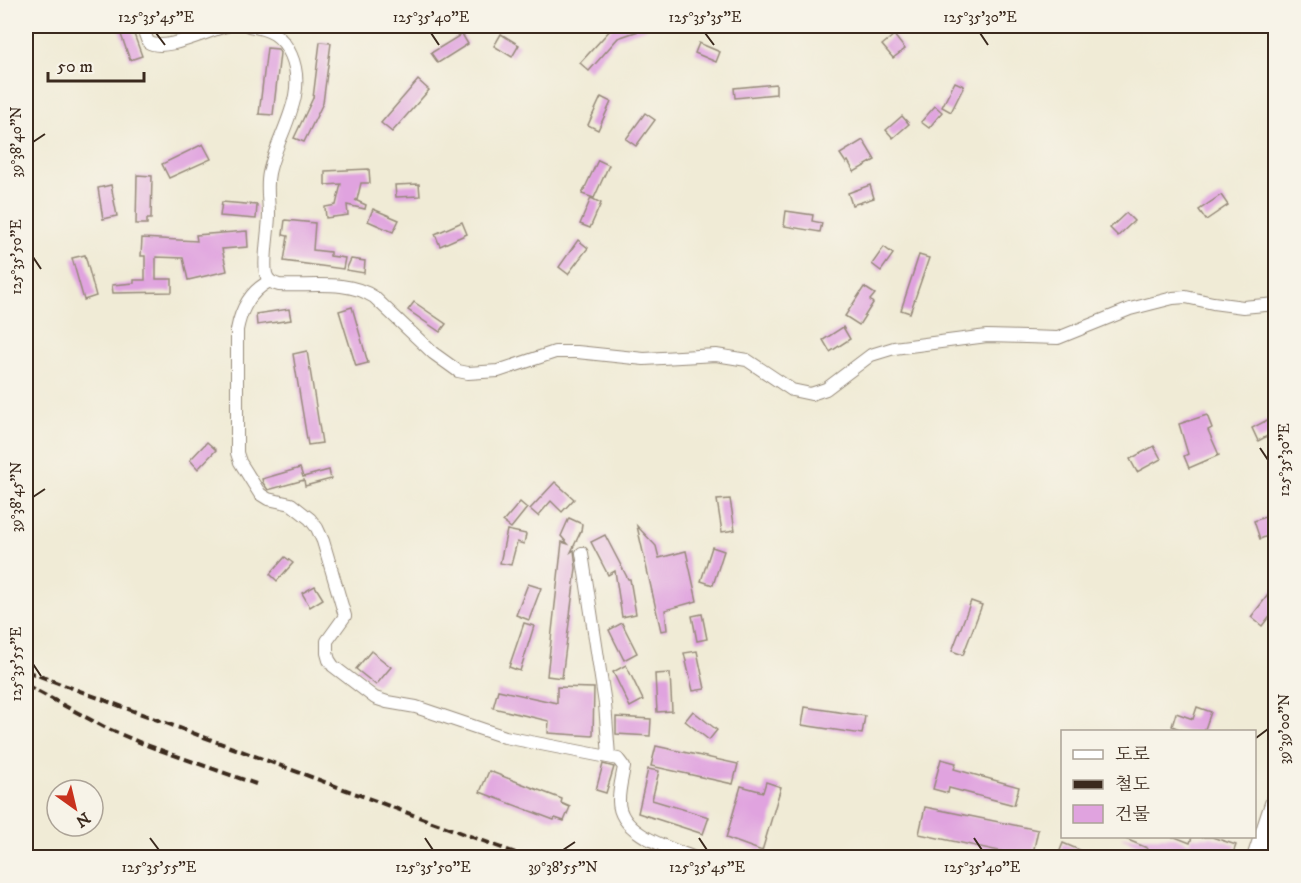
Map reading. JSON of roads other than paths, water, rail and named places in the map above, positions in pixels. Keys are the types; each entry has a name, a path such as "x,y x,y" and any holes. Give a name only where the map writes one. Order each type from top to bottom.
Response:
{"street":[{"path":"142,26 148,42 156,46 170,45 227,26"},
{"path":"249,26 278,34 292,59 297,83 291,110 268,174 268,237 265,270 270,281 279,285 324,285 366,291 433,354 458,371 468,374 498,371 555,352 644,359 716,355 747,360 792,390 811,394 826,389 871,355 894,348 987,336 1058,338 1138,307 1173,298 1186,297 1243,307 1275,304"},
{"path":"270,281 257,289 249,298 239,317 237,330 237,453 249,480 260,494 268,499 291,504 310,519 320,534 345,616 327,641 327,653 333,666 366,693 387,702 416,707 505,737 618,759 624,767 619,801 625,819 646,838 695,858"},
{"path":"582,553 605,704 609,756"},
{"path":"1256,858 1275,798"}],"railway":[{"path":"26,671 529,858"},
{"path":"26,685 106,728 146,745 256,784"}]}
